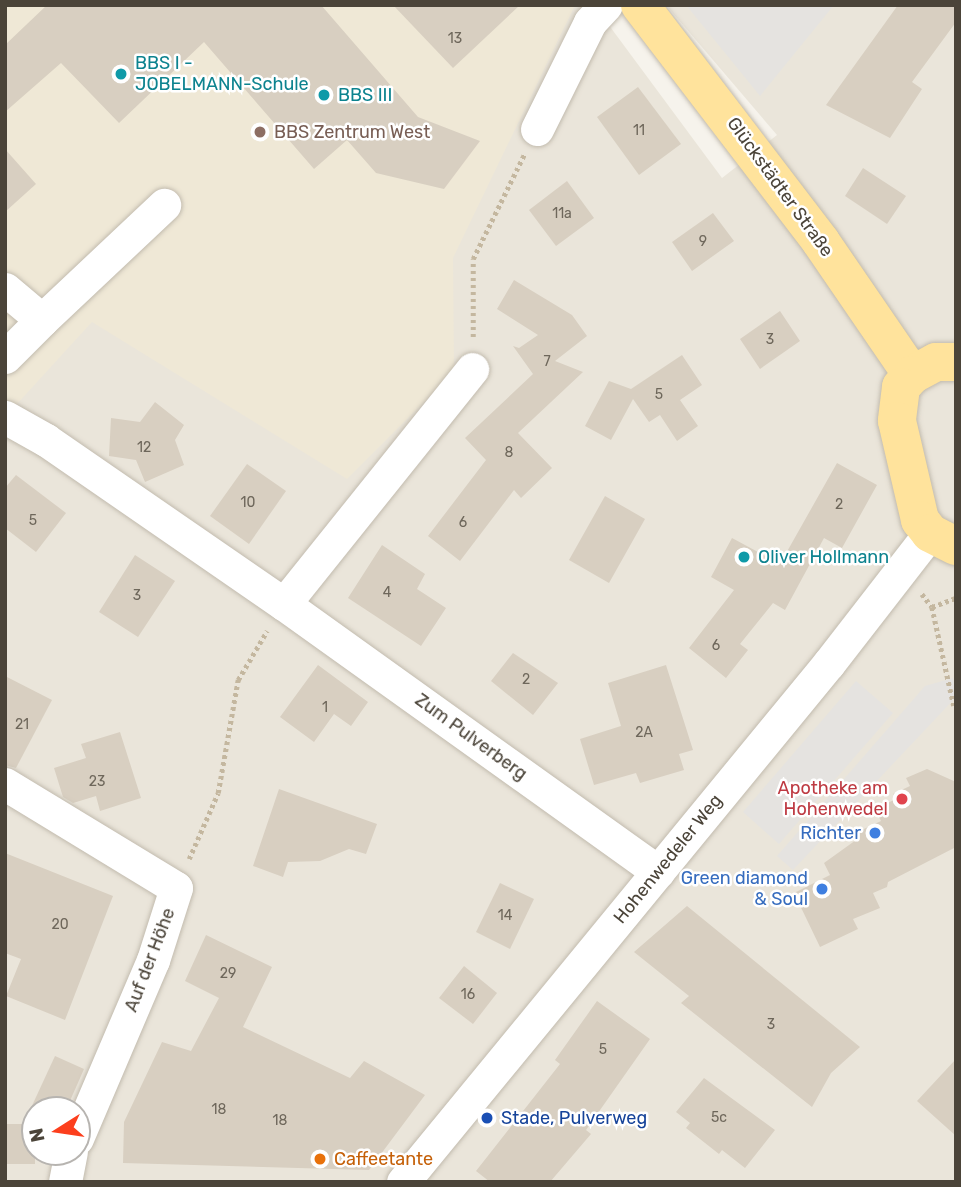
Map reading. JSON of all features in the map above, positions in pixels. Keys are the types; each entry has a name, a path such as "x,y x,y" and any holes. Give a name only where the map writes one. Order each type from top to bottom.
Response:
{"main road":[{"name":"Glückstädter Straße","path":"640,5 821,242 942,363"},
{"path":"942,363 901,387 897,421 915,503 943,539"}],"street":[{"path":"537,129 590,22 606,5"},
{"path":"5,357 164,205"},
{"path":"5,289 41,320"},
{"path":"284,604 472,369"},
{"name":"Zum Pulverberg","path":"5,417 46,440 284,604 657,872"},
{"name":"Hohenwedeler Weg","path":"403,1182 657,872 943,539"},
{"name":"Auf der Höhe","path":"5,784 176,888 153,960 91,1105"}],"path":[{"path":"472,369 473,259 537,129"},
{"path":"954,706 932,607 956,598"},
{"path":"176,888 218,793 238,680 284,604"}],"shaded area":[{"path":"5,5 594,5 722,178 777,135 666,5 956,5 956,1182 5,1182"},
{"name":"BBS Zentrum West","path":"5,5 575,5 453,258 454,372 347,479 92,322 5,417"},
{"path":"686,5 834,5 760,96"},
{"path":"953,678 956,697 793,870 777,856 925,686"},
{"path":"856,681 893,713 779,844 743,812"}],"building":[{"path":"47,5 321,5 418,117 480,141 444,189 376,173 347,140 314,169 204,42 119,123 61,63 5,112 5,45"},
{"path":"393,5 520,5 453,68"},
{"path":"898,5 956,5 956,22 912,82 922,89 890,138 826,105"},
{"path":"638,87 681,144 639,175 597,117"},
{"path":"5,149 36,184 5,212"},
{"path":"863,168 906,196 887,224 845,196"},
{"path":"567,181 594,218 556,246 529,210"},
{"path":"713,213 734,241 692,271 672,242"},
{"path":"514,280 572,315 587,336 555,361 583,372 518,433 552,468 521,498 514,490 460,561 428,536 486,460 465,438 533,374 513,346 519,348 538,335 497,309"},
{"path":"780,311 800,341 760,369 740,339"},
{"path":"682,355 702,385 680,400 698,426 677,441 660,415 649,422 633,399 611,440 585,426 609,381 631,389"},
{"path":"155,402 184,425 175,440 184,465 145,482 136,460 109,456 111,418 140,422"},
{"path":"837,463 877,485 842,548 824,538 785,610 773,603 740,644 748,650 726,678 689,648 734,590 711,577 732,538 780,564"},
{"path":"247,464 286,491 249,544 210,516"},
{"path":"16,475 66,513 36,552 5,528 5,488"},
{"path":"605,496 645,519 609,583 569,560"},
{"path":"382,545 425,574 417,589 446,608 421,646 348,598"},
{"path":"135,555 175,581 138,637 99,612"},
{"path":"513,653 558,683 533,715 491,681"},
{"path":"318,665 368,702 351,726 334,714 314,742 280,717"},
{"path":"666,665 693,750 679,754 684,770 640,783 636,773 594,785 580,739 621,726 608,683"},
{"path":"5,676 52,700 16,768 5,765"},
{"path":"120,732 141,798 100,811 96,796 73,803 63,797 54,768 86,758 81,744"},
{"path":"927,769 956,782 956,847 888,882 887,887 873,893 880,908 853,919 858,929 820,947 794,893 830,875 824,863 856,840 853,834 881,821 875,809 896,799 893,794 910,786 906,778"},
{"path":"279,789 377,824 366,854 349,849 320,861 288,862 283,877 253,866"},
{"path":"5,853 113,896 65,1020 6,996 21,959 5,953"},
{"path":"500,883 534,899 510,949 476,932"},
{"path":"687,906 860,1047 831,1073 812,1107 681,1003 689,996 634,952"},
{"path":"206,935 272,967 243,1027 350,1078 364,1061 425,1095 369,1170 123,1163 124,1122 162,1042 191,1051 219,998 185,981"},
{"path":"464,966 497,993 473,1024 439,998"},
{"path":"597,1001 650,1039 586,1130 591,1134 550,1182 490,1182 476,1171 560,1064 555,1060"},
{"path":"55,1056 84,1069 72,1096 36,1096"},
{"path":"956,1059 956,1136 917,1101"},
{"path":"704,1078 775,1130 745,1168 722,1150 719,1154 686,1128 690,1123 676,1112"},
{"path":"5,1124 21,1124 21,1164 5,1164"}],"place":[{"name":"BBS I - JOBELMANN-Schule","path":"121,74"},
{"name":"BBS III","path":"324,95"},
{"name":"BBS Zentrum West","path":"260,132"},
{"name":"Oliver Hollmann","path":"744,557"},
{"name":"Apotheke am Hohenwedel","path":"902,799"},
{"name":"Richter","path":"875,833"},
{"name":"Green diamond & Soul","path":"822,889"},
{"name":"Stade, Pulverweg","path":"487,1118"},
{"name":"Caffeetante","path":"320,1159"}]}
